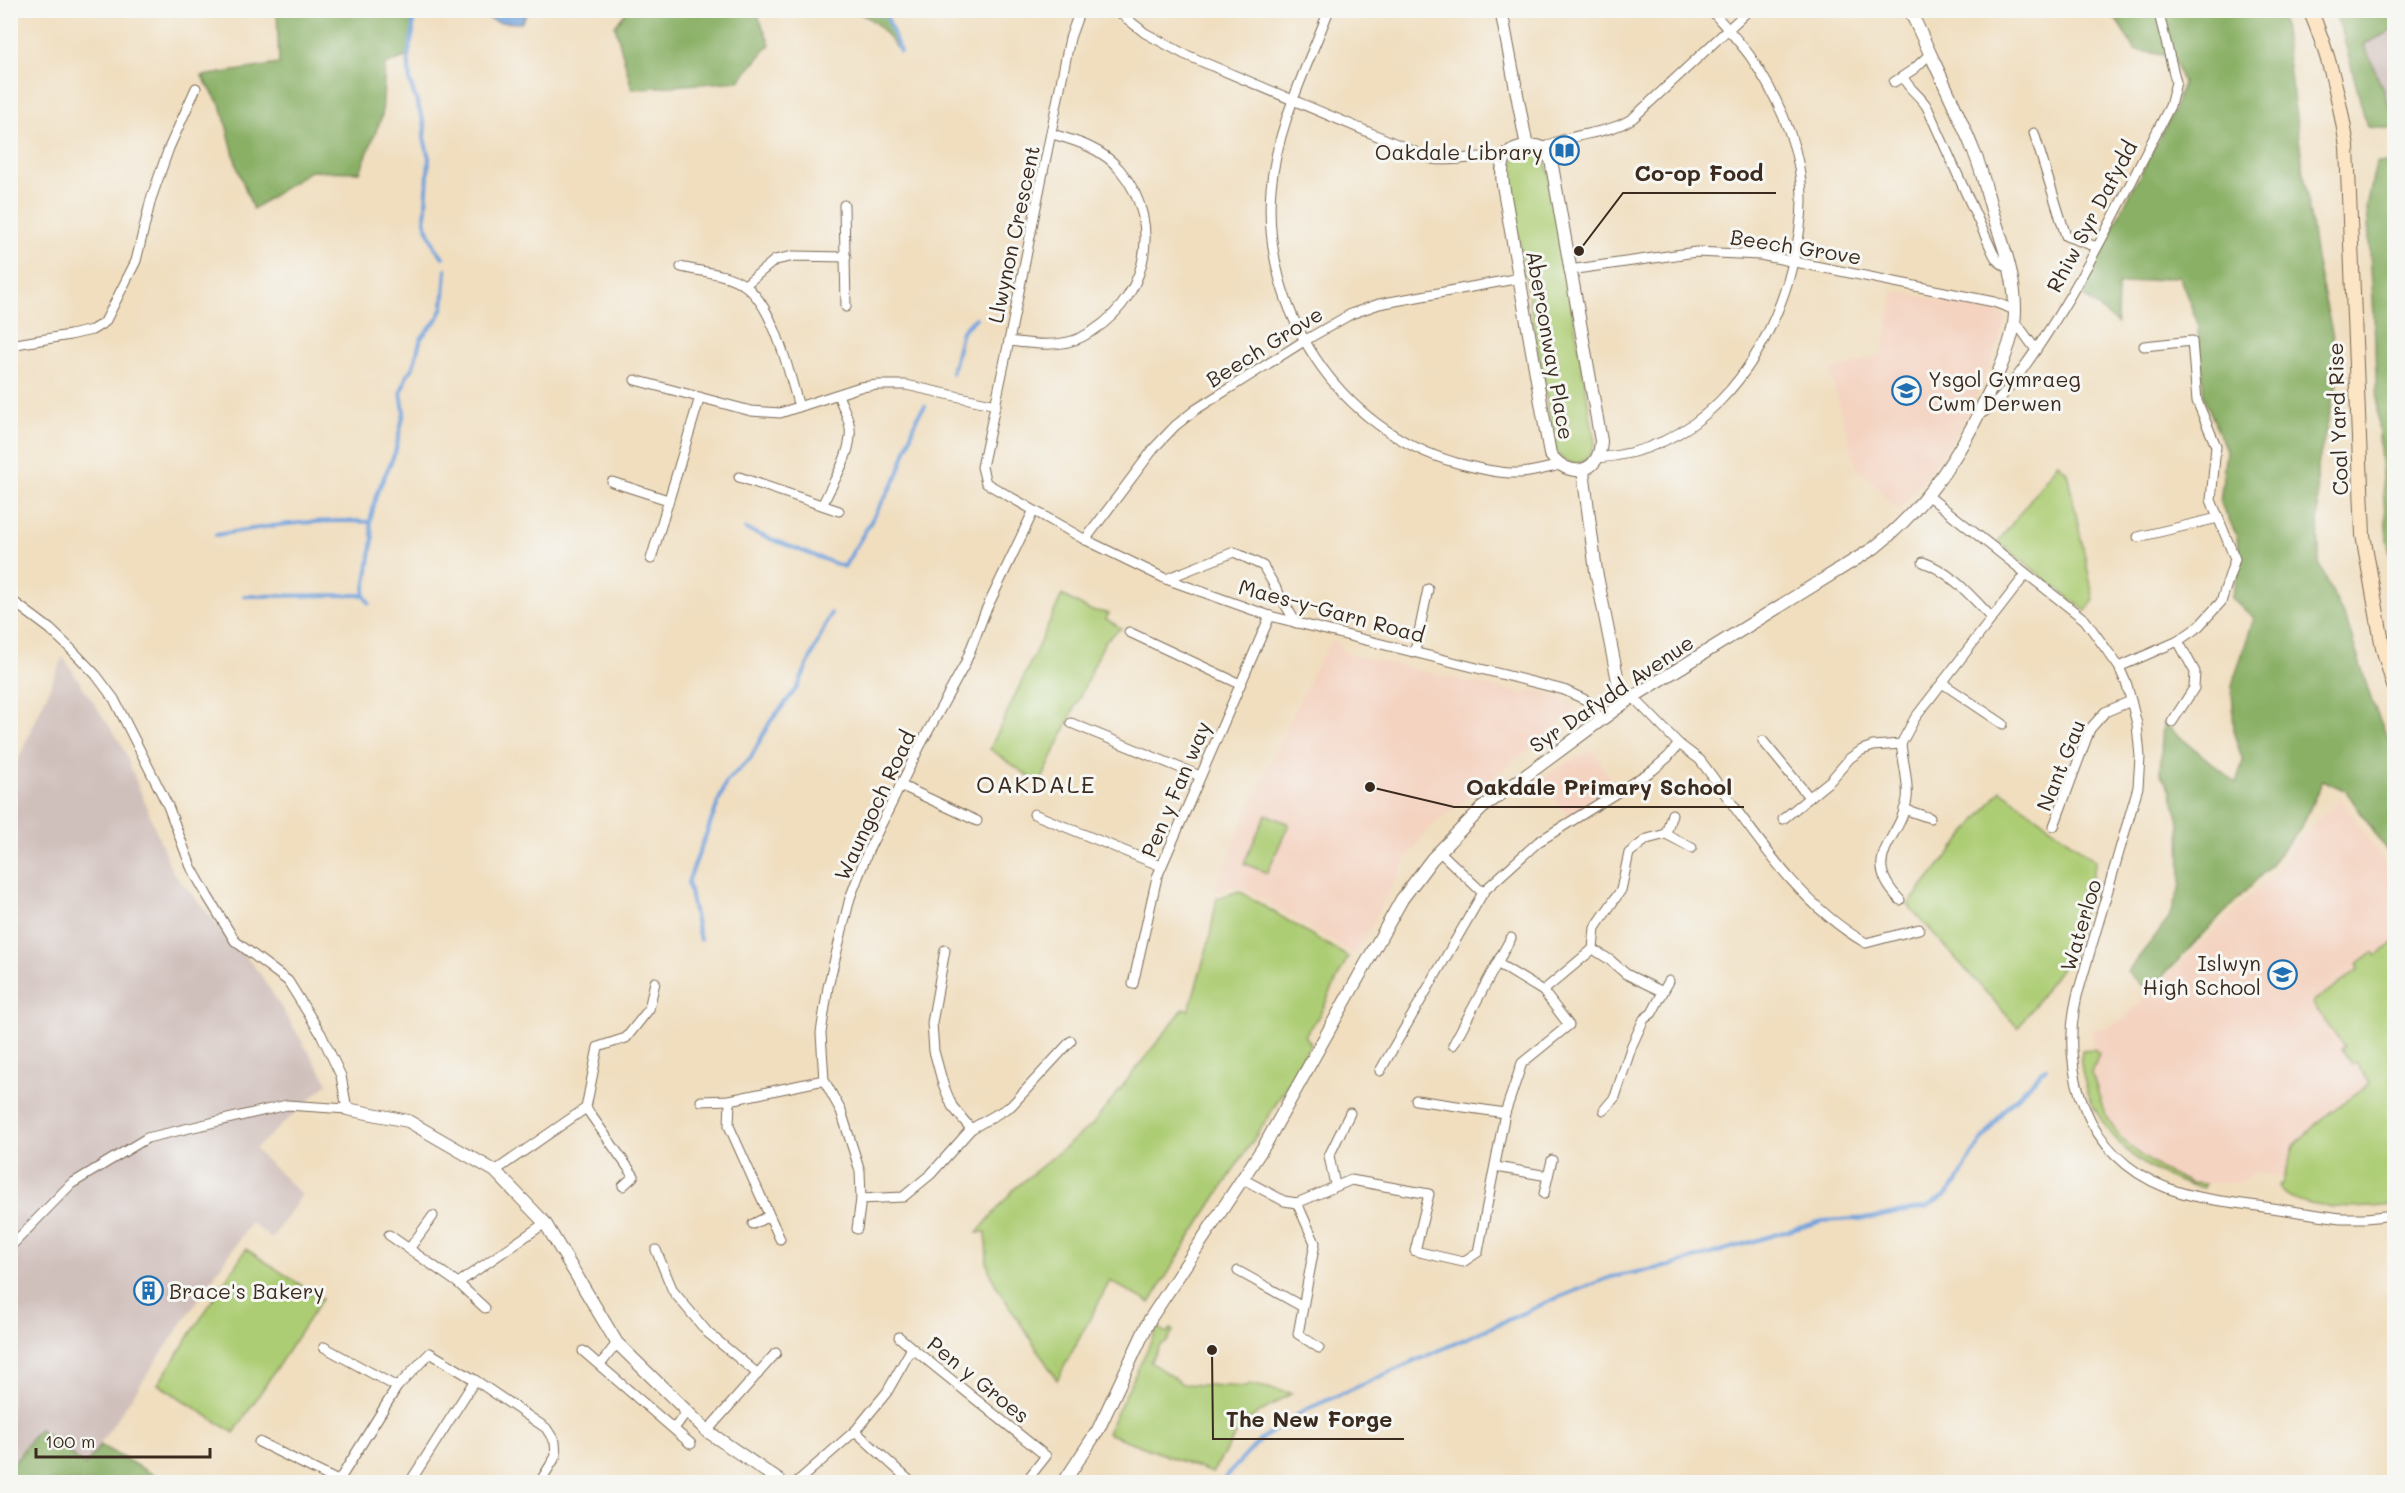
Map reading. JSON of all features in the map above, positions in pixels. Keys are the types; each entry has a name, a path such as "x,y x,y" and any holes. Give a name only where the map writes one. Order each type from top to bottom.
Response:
{"main road":[{"name":"Coal Yard Rise","path":"2310,10 2326,49 2336,85 2347,147 2363,535 2383,648 2394,686"}],"street":[{"name":"Llwynon Crescent","path":"991,488 983,476 982,466 1010,341 1070,38 1080,10"},
{"path":"1116,10 1145,33 1166,45 1432,159 1444,161 1491,155 1504,158 1515,149 1537,146 1543,148 1555,142 1622,125 1633,118 1749,10"},
{"path":"1329,10 1294,100 1277,155 1271,187 1272,249 1288,308 1304,341 1332,381 1356,409 1395,437 1416,448 1461,464 1504,472 1520,473 1560,465"},
{"path":"1501,10 1527,147"},
{"path":"1597,458 1637,453 1671,438 1689,428 1722,400 1747,368 1768,334 1780,306 1794,260 1802,210 1801,181 1795,153 1777,104 1764,79 1749,55 1711,10"},
{"name":"Syr Dafydd Avenue","path":"1064,1482 1098,1430 1150,1319 1266,1143 1402,899 1439,851 1482,808 1630,699 1874,548 1891,534 1927,495 1961,448 2006,351 2014,325 2015,310 2009,269 1975,153 1910,10"},
{"name":"Rhiw Syr Dafydd","path":"1978,415 1989,410 1999,400 2036,350 2097,247 2170,106 2176,82 2158,10"},
{"path":"1894,82 1930,54"},
{"path":"1903,77 1908,89 1920,97 1927,107 1993,253 1997,260 2009,269"},
{"path":"10,345 92,330 105,322 136,261 151,199 169,148 196,88"},
{"path":"2034,133 2066,236 2097,247"},
{"name":"Llwynon Crescent","path":"1010,341 1057,344 1081,338 1101,325 1120,307 1135,285 1143,263 1146,237 1144,212 1134,189 1119,168 1099,152 1080,141 1052,134"},
{"name":"Aberconway Place","path":"1504,158 1502,178 1550,454 1566,469 1583,471 1597,458 1601,441 1551,160 1543,148"},
{"path":"844,205 846,307"},
{"name":"Beech Grove","path":"1569,270 1696,252 1761,255 1994,302 2015,310"},
{"path":"745,285 775,260 794,255 846,257"},
{"path":"681,267 732,279 745,285 761,306 775,331 800,407"},
{"name":"Beech Grove","path":"1085,540 1155,447 1174,426 1195,410 1304,341 1351,314 1379,304 1520,278"},
{"path":"2014,325 2020,328 2036,350"},
{"path":"2119,667 2178,641 2198,627 2221,602 2235,559 2211,500 2216,446 2197,401 2192,341 2144,346"},
{"path":"635,380 751,411 767,413 780,413 860,387 906,385 996,405"},
{"path":"823,504 846,454 851,436 838,395"},
{"path":"651,560 700,397"},
{"path":"1583,471 1596,571 1619,686 1679,744 1700,760 1801,891 1847,932 1866,943 1919,928"},
{"path":"739,477 839,511"},
{"path":"612,482 668,500"},
{"name":"Maes-y-Garn Road","path":"991,488 1085,540 1166,579 1270,616 1564,690 1588,701 1601,720"},
{"name":"Waterloo","path":"1927,495 2085,620 2119,667 2131,701 2140,757 2138,787 2072,1017 2070,1042 2072,1066 2078,1093 2089,1118 2109,1147 2138,1173 2181,1192 2209,1199 2341,1218 2394,1215"},
{"name":"Waungoch Road","path":"857,1229 861,1198 860,1171 841,1111 824,1080 821,1033 828,987 837,950 850,898 868,851 900,785 965,664 985,612 1033,512"},
{"path":"2138,537 2218,518"},
{"path":"1166,579 1234,552 1263,566 1296,622"},
{"path":"1923,562 1935,566 1963,587 1992,618"},
{"path":"1900,900 1887,887 1881,863 1907,800 1901,744 1915,718 2026,574"},
{"path":"1415,651 1428,589"},
{"path":"10,599 50,629 72,650 96,675 114,699 164,796 191,867 234,941 288,981 321,1034 341,1076 346,1109"},
{"name":"Pen y Fan way","path":"1133,984 1161,866 1270,616"},
{"path":"1129,632 1240,684"},
{"path":"2172,722 2194,688 2195,672 2178,641"},
{"path":"1942,683 2003,724"},
{"name":"Nant Gau","path":"2054,826 2090,729 2104,712 2131,701"},
{"path":"1071,723 1200,776"},
{"path":"1763,741 1809,797"},
{"path":"1380,1071 1483,893 1538,842 1653,770 1679,744"},
{"path":"1783,819 1831,780 1850,758 1862,750 1873,746 1901,744"},
{"path":"900,785 978,821"},
{"path":"1904,809 1930,818"},
{"path":"1034,814 1161,866"},
{"path":"1665,834 1672,814"},
{"path":"1543,991 1593,949 1595,928 1621,890 1629,853 1647,839 1665,834 1692,848"},
{"path":"1439,851 1483,893"},
{"path":"1453,1045 1511,938"},
{"path":"1593,949 1626,974 1663,992"},
{"path":"945,950 932,1023 934,1051 952,1106 971,1130"},
{"path":"1243,1179 1284,1201 1297,1203 1351,1180 1429,1194 1415,1251 1463,1262 1478,1252 1505,1113 1522,1064 1569,1025 1543,991 1497,963"},
{"path":"495,1171 586,1108 598,1047 626,1038 649,1009 655,981"},
{"path":"1604,1110 1615,1097 1632,1045 1644,1019 1652,1013 1669,981"},
{"path":"861,1198 903,1197 931,1174 971,1130 1011,1106 1071,1041"},
{"path":"701,1101 730,1100 824,1080"},
{"path":"730,1100 729,1126 780,1239"},
{"path":"1416,1100 1505,1113"},
{"path":"10,1247 71,1184 147,1138 287,1105 346,1109 408,1121 495,1171 545,1223 617,1343 707,1431 781,1482"},
{"path":"586,1108 634,1176 623,1186"},
{"path":"1335,1185 1329,1156 1350,1113"},
{"path":"1544,1194 1552,1160"},
{"path":"1496,1167 1548,1176"},
{"path":"1297,1203 1315,1242 1298,1334 1319,1348"},
{"path":"409,1249 434,1216"},
{"path":"753,1224 769,1216"},
{"path":"458,1283 545,1223"},
{"path":"389,1235 458,1283 485,1308"},
{"path":"656,1250 672,1291 708,1333 758,1374"},
{"path":"1238,1271 1303,1307"},
{"path":"899,1337 912,1348"},
{"path":"600,1365 617,1343"},
{"path":"324,1347 398,1387"},
{"name":"Pen y Groes","path":"797,1482 855,1431 887,1392 912,1348 1046,1456"},
{"path":"583,1351 691,1444"},
{"path":"259,1442 338,1482 398,1387 430,1353 546,1428 555,1442 556,1456 540,1482"},
{"path":"707,1431 776,1353"},
{"path":"410,1482 475,1380"},
{"path":"674,1429 686,1412"},
{"path":"855,1431 911,1482"},
{"path":"1031,1475 1046,1456 1057,1454"}],"shaded area":[{"path":"2394,30 2394,117 2364,43"},
{"name":"Ysgol Gymraeg Cwm Derwen","path":"1894,291 1998,312 2006,320 1970,410 1947,448 1899,511 1856,466 1830,371 1882,355"},
{"path":"1333,640 1347,654 1524,694 1538,690 1569,701 1577,711 1427,830 1407,858 1355,955 1238,885 1214,893 1243,821 1314,670"},
{"path":"63,657 122,745 172,871 261,975 328,1083 255,1149 302,1195 271,1239 251,1222 85,1466 39,1428 11,1467 11,776"},
{"path":"1593,749 1616,789 1570,817 1536,780"},
{"name":"Islwyn High School","path":"2341,798 2394,876 2394,1193 2282,1184 2283,1177 2255,1173 2240,1183 2190,1183 2163,1170 2139,1154 2111,1124 2092,1073 2092,1029 2107,1027 2122,1020 2281,866 2292,844"}],"green space":[{"path":"277,11 413,11 413,32 408,56 385,65 382,116 360,172 310,171 253,209 237,167 222,108 202,76 279,64"},
{"path":"627,11 756,11 770,44 739,81 632,89 615,26"},
{"path":"847,11 874,11 876,14 886,14 900,52 878,25 864,16"},
{"path":"2111,11 2281,11 2316,259 2333,337 2337,383 2317,469 2319,563 2348,626 2372,702 2394,752 2394,861 2346,791 2323,780 2302,826 2267,869 2148,991 2127,972 2168,920 2181,885 2180,826 2171,790 2160,773 2163,723 2236,783 2243,761 2234,734 2232,685 2254,618 2231,598 2242,562 2236,534 2220,502 2226,450 2204,397 2197,321 2179,276 2118,285 2117,323 2079,292 2173,112 2183,83 2174,57 2135,50"},
{"path":"2332,11 2394,11 2394,30 2364,44 2394,117 2394,129 2367,127 2342,31"},
{"path":"1531,151 1543,159 1549,173 1595,442 1588,457 1577,463 1565,461 1555,448 1507,173 1515,158"},
{"path":"2376,163 2394,163 2394,572 2387,539 2377,411 2367,207"},
{"path":"2058,463 2067,472 2094,600 2086,611 1998,542"},
{"path":"1062,595 1089,610 1109,613 1106,619 1121,628 1105,641 1040,784 990,749"},
{"path":"2001,790 2096,861 2074,949 2018,1028 1908,905"},
{"path":"1266,814 1289,824 1267,873 1244,863"},
{"path":"1239,891 1348,957 1320,1014 1305,1035 1311,1044 1270,1114 1150,1303 1110,1281 1057,1380 995,1284 987,1264 986,1232 977,1233 1015,1188 1092,1125 1184,1008 1189,1010 1209,941 1217,898"},
{"path":"2394,942 2394,1204 2349,1208 2297,1200 2286,1194 2279,1185 2282,1184 2294,1146 2321,1119 2370,1083 2355,1062 2352,1064 2341,1049 2344,1047 2312,1003 2360,968 2357,964 2373,952 2376,956"},
{"path":"2094,1049 2099,1053 2092,1073 2104,1112 2119,1136 2139,1154 2163,1170 2190,1183 2205,1184 2204,1188 2159,1173 2122,1146 2107,1128 2095,1109 2086,1087 2081,1064 2082,1050"},
{"path":"246,1249 322,1299 234,1433 158,1384"},
{"path":"1158,1327 1167,1333 1171,1329 1173,1331 1166,1343 1161,1344 1150,1362 1183,1384 1247,1387 1249,1384 1292,1393 1243,1423 1212,1473 1107,1433"},
{"path":"39,1428 85,1466 100,1445 163,1480 162,1482 11,1482 11,1467"}],"water":[{"path":"468,11 529,11 521,23 498,22"}],"waterway":[{"path":"413,10 413,32 408,56 410,82 425,126 424,138 429,158 425,222 435,247 443,257"},
{"path":"874,10 876,14 886,14 900,52"},
{"path":"369,603 364,595 373,539 370,522 376,495 395,453 404,412 401,392 407,375 413,367 421,338 438,318 443,307 446,270"},
{"path":"952,373 962,331 976,318"},
{"path":"745,529 844,567 897,477 917,417 925,406"},
{"path":"216,535 312,522 370,522"},
{"path":"244,596 364,595"},
{"path":"700,940 688,882 726,782 750,759 770,722 797,688 831,613"},
{"path":"1221,1482 1260,1440 1305,1410 1557,1298 1611,1277 1670,1266 1822,1221 1871,1218 1926,1207 1946,1195 1957,1182 1972,1155 2003,1111 2046,1068"}],"place":[{"name":"Oakdale Library","path":"1564,151"},
{"name":"Co-op Food","path":"1579,251"},
{"name":"Ysgol Gymraeg Cwm Derwen","path":"1907,390"},
{"name":"Oakdale Primary School","path":"1370,787"},
{"name":"Islwyn High School","path":"2282,974"},
{"name":"Brace's Bakery","path":"148,1290"},
{"name":"The New Forge","path":"1212,1350"}],"district":[{"name":"OAKDALE","path":"1036,783"}]}
